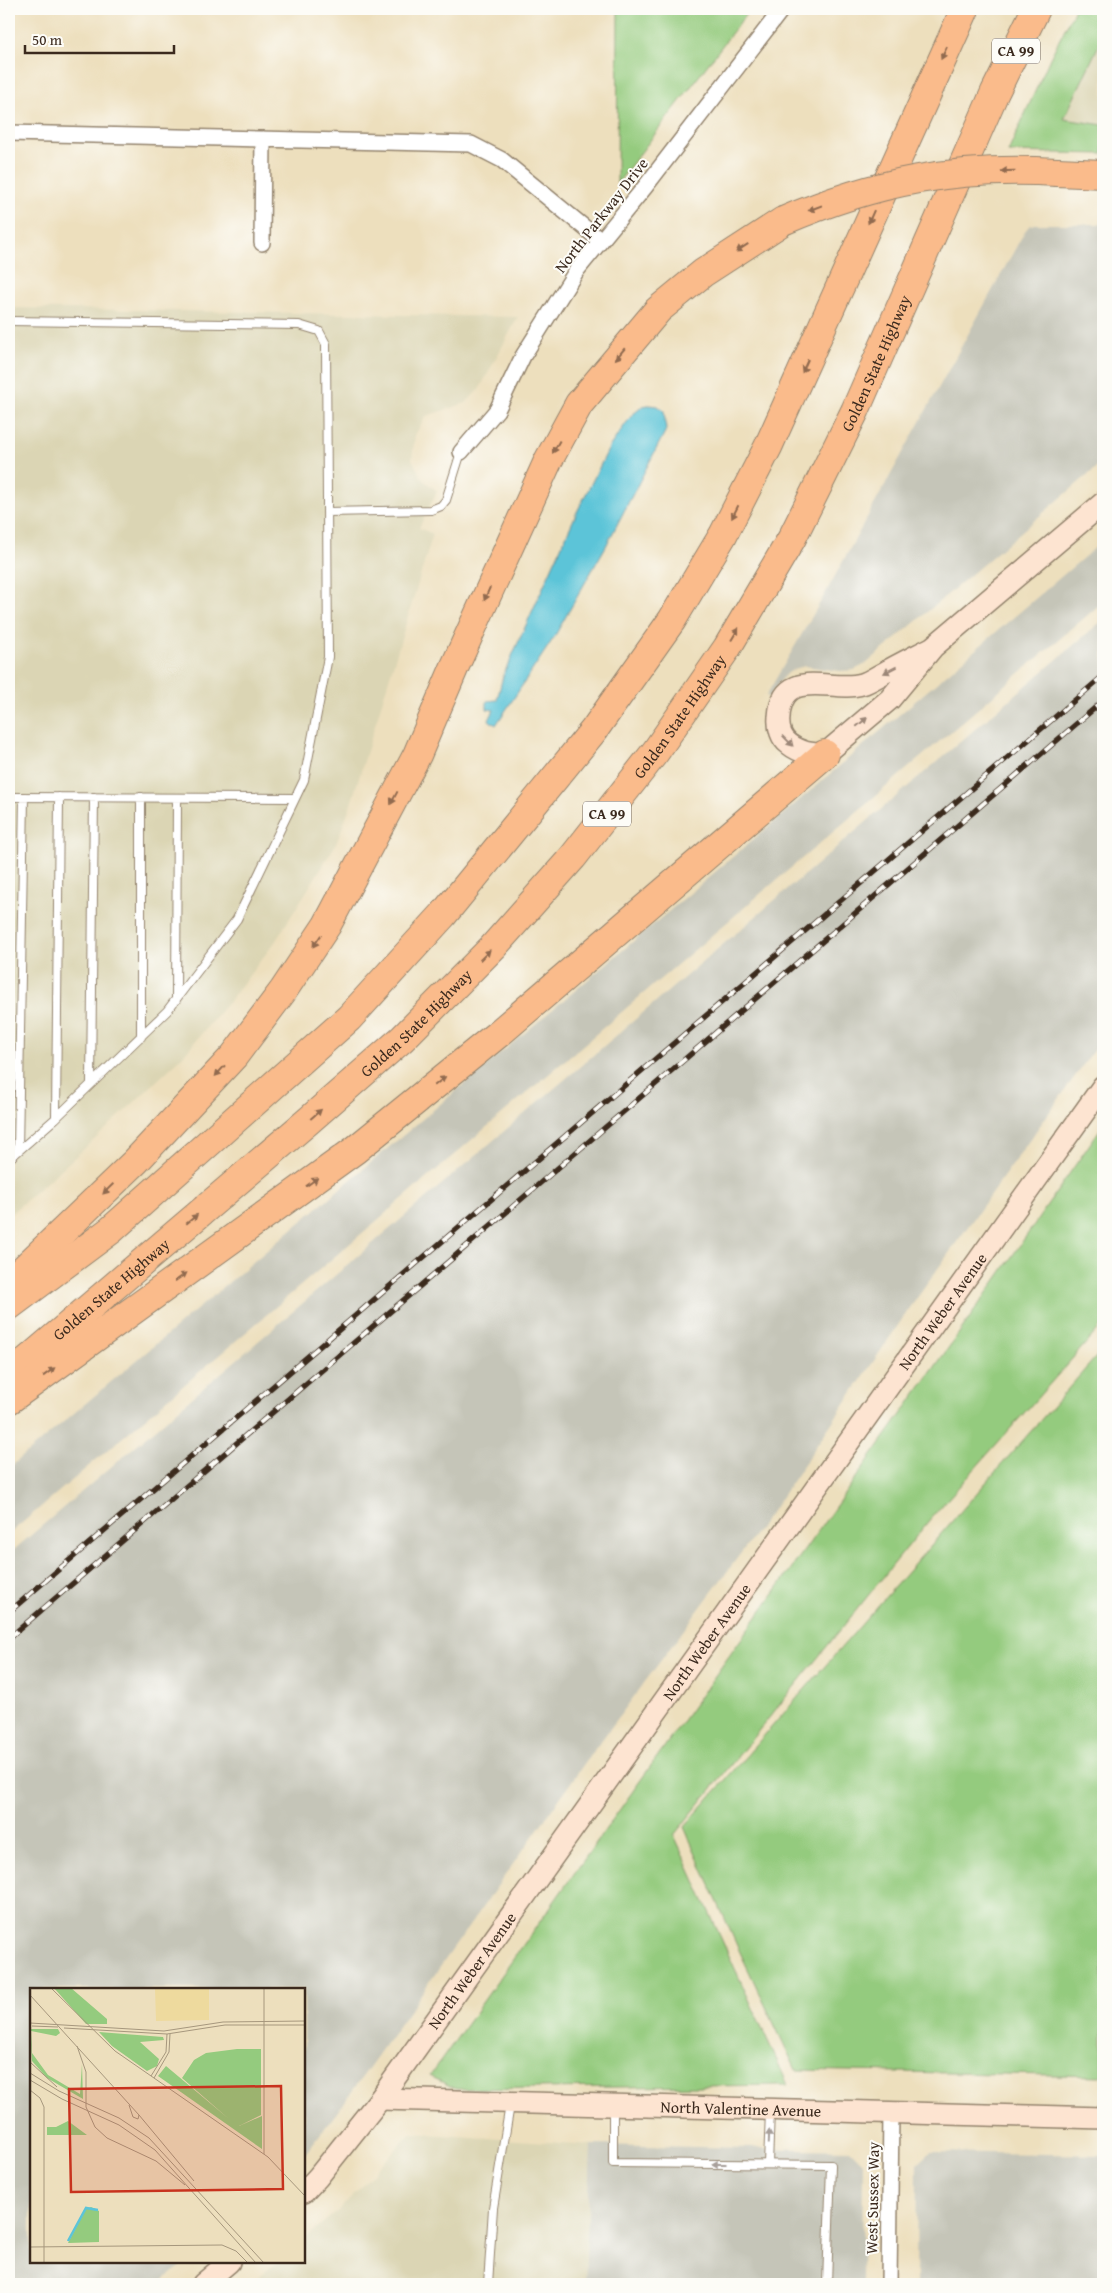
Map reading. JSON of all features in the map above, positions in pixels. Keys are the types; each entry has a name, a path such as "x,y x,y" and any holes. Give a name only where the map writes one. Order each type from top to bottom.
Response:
{"highway":[{"path":"9,1306 111,1230 349,1018 443,915 594,730 672,620 723,536 768,447 965,9"},
{"name":"Golden State Highway","path":"9,1376 402,1039 493,948 567,864 656,751 727,648 792,538 855,411 996,92 1036,9"},
{"path":"9,1283 135,1162 234,1056 283,990 327,925 417,755 455,666 548,461 579,404 658,310 704,273 783,221 850,195 920,177 984,171 1103,174"},
{"path":"9,1400 355,1150 498,1034 825,754"}],"main road":[{"path":"933,648 861,684 840,687 806,683 791,690 781,704 779,713 780,729 783,737 788,743 803,752 825,754 890,699 933,648 1103,503"},
{"name":"North Weber Avenue","path":"305,2191 380,2099 1103,1086"},
{"name":"North Valentine Avenue","path":"380,2099 1103,2118"},
{"path":"203,2284 228,2263"}],"street":[{"name":"North Parkway Drive","path":"461,452 497,410 548,314 577,270 782,9"},
{"path":"9,134 471,144 502,160 601,241"},
{"path":"262,242 263,139"},
{"name":"West Sussex Way","path":"889,2284 891,2112"}],"lane":[{"path":"9,321 299,325 319,331 326,344 328,657 304,780 237,919 176,1000 56,1118 9,1159"},
{"path":"327,512 431,510 441,506 446,500 461,452"},
{"path":"9,797 295,798"},
{"path":"18,1151 24,797"},
{"path":"56,1118 59,797"},
{"path":"91,1084 94,797"},
{"path":"140,1037 141,798"},
{"path":"176,1000 177,798"},
{"path":"488,2284 494,2208 510,2103"},
{"path":"613,2106 613,2164 831,2165 827,2284"},
{"path":"768,2164 770,2110"}],"shaded area":[{"path":"1103,36 1103,125 1063,119"},
{"path":"1034,224 1103,224 1103,462 866,664 854,670 840,671 805,666 794,669 785,675 769,697 766,696 825,594 1025,231"},
{"path":"9,308 518,317 480,388 466,403 426,416 415,435 412,459 422,479 437,491 419,528 433,534 351,804 336,844 275,942 230,1000 180,1059 92,1142 9,1215"},
{"path":"1103,541 1103,602 9,1534 9,1468 687,896"},
{"path":"1103,620 1103,1037 907,1312 770,1514 586,1761 341,2107 305,2154 305,1988 30,1988 30,2263 184,2263 159,2284 9,2284 9,1554"},
{"path":"411,2133 591,2145 585,2284 250,2284 276,2263 305,2263 305,2238 340,2209"},
{"path":"591,2145 850,2150 863,2163 862,2284 585,2284"},
{"path":"930,2152 1103,2155 1103,2284 916,2284 917,2164"}],"green space":[{"path":"618,9 750,9 617,184"},
{"path":"1075,9 1103,9 1103,36 1064,119 1103,125 1103,154 1008,152 1050,58"},
{"path":"1103,1125 1103,1324 931,1518 674,1835 788,2085 456,2089 430,2076 959,1333"},
{"path":"1103,1349 1103,2076 796,2070 738,1948 684,1827"}],"water":[{"path":"643,406 658,406 664,411 666,430 606,546 553,639 496,725 489,720 494,710 487,709 487,701 497,700 503,676 577,512 610,446 632,415"}],"railway":[{"path":"9,1612 1103,676"},
{"path":"9,1638 1103,701"}]}
